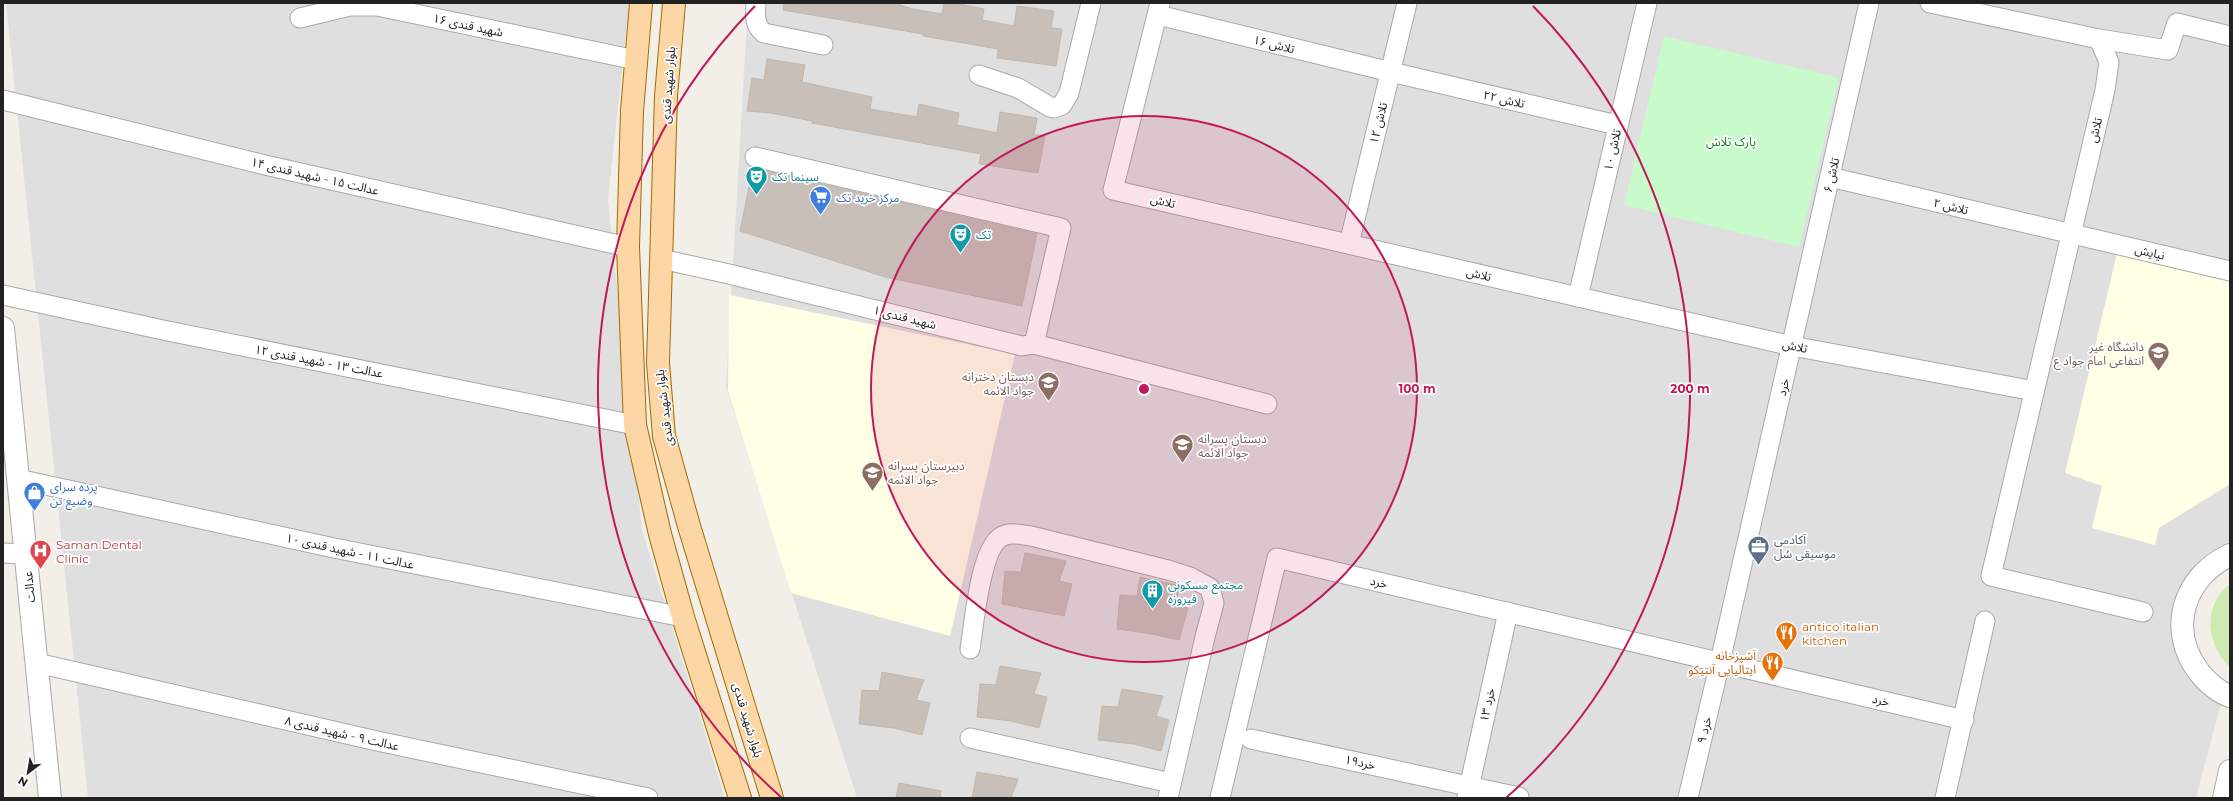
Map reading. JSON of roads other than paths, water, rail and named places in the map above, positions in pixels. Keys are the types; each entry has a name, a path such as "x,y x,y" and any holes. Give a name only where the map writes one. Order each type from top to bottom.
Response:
{"main road":[{"path":"641,3 632,111 628,247 636,425 660,534 684,617 725,743 740,798"},
{"name":"بلوار شهید قندی","path":"674,3 666,96 658,363 664,436 772,798"},
{"path":"705,684 711,689 719,691 726,689 732,684 735,676"},
{"path":"725,743 724,735 728,728 734,723 742,722 750,725"}],"street":[{"path":"756,3 755,17 758,29 764,33 823,45"},
{"path":"979,75 1018,88 1050,107 1054,108 1062,105 1069,93 1091,3"},
{"name":"تلاش ۱۲","path":"1349,244 1408,3"},
{"name":"تلاش ۱۰","path":"1578,297 1617,125 1647,3"},
{"name":"تلاش ۶","path":"1792,346 1869,3"},
{"path":"1930,3 1985,9 2099,39 2168,50 2177,23 2230,36"},
{"name":"شهید قندی ۱۶","path":"300,18 323,11 350,6 377,6 636,60"},
{"name":"تلاش ۱۶","path":"1159,9 1391,72"},
{"name":"تلاش","path":"1159,9 1113,190 1792,346 2034,391"},
{"name":"تلاش","path":"2099,39 2109,62 2105,90 1991,576 2143,612"},
{"name":"تلاش ۲۲","path":"1391,72 1617,125"},
{"name":"عدالت ۱۵ - شهید قندی ۱۴","path":"3,100 264,165 628,247"},
{"path":"755,157 1061,228 1034,344"},
{"name":"تلاش ۲","path":"1830,177 2071,234"},
{"name":"نیایش","path":"2071,234 2230,270"},
{"name":"شهيد قندی ۱","path":"661,260 729,274 1022,346 1034,344 1267,404"},
{"name":"عدالت ۱۳ - شهید قندی ۱۲","path":"3,295 163,330 636,425"},
{"name":"عدالت","path":"3,328 50,798"},
{"name":"خرد","path":"1720,662 1792,346"},
{"name":"عدالت ۱۱ - شهید قندی ۱۰","path":"18,479 334,548 684,617"},
{"path":"970,650 984,567 989,552 1002,536 1012,534 1031,536 1168,570 1190,577 1210,588 1214,603 1170,791 970,738"},
{"path":"3,553 26,554"},
{"path":"2230,555 2217,561 2200,576 2188,596 2182,618 2184,641 2192,662 2206,681 2230,696"},
{"name":"خرد","path":"1220,798 1277,558 1964,720"},
{"name":"خرد ۱۳","path":"1468,792 1508,612"},
{"path":"1945,798 1964,720 1985,621"},
{"name":"خرد ۹","path":"1688,798 1720,662"},
{"name":"عدالت ۹ - شهید قندی ۸","path":"37,663 377,741 648,798"},
{"name":"خرد۱۹","path":"1251,739 1468,792 1519,798"},
{"path":"2224,798 2230,771"}],"place":[{"name":"سینما تک","path":"757,196"},
{"name":"مرکز خرید تک","path":"820,216"},
{"name":"تک","path":"961,254"},
{"name":"دانشگاه غیر انتفاعی امام جواد ع","path":"2159,372"},
{"name":"دبستان دخترانه جواد الائمه","path":"1049,402"},
{"name":"دبستان پسرانه جواد الائمه","path":"1182,464"},
{"name":"دبیرستان پسرانه جواد الائمه","path":"872,492"},
{"name":"پرده سرای وضیع تن","path":"35,512"},
{"name":"آکادمی موسیقی سُل","path":"1759,566"},
{"name":"Saman Dental Clinic","path":"41,570"},
{"name":"مجتمع مسکونی فیروزه","path":"1153,610"},
{"name":"antico italian kitchen","path":"1786,652"},
{"name":"آشپزخانه ایتالیایی آنتیکو","path":"1772,682"}],"park label":[{"name":"پارک تلاش","path":"1731,141"}]}
